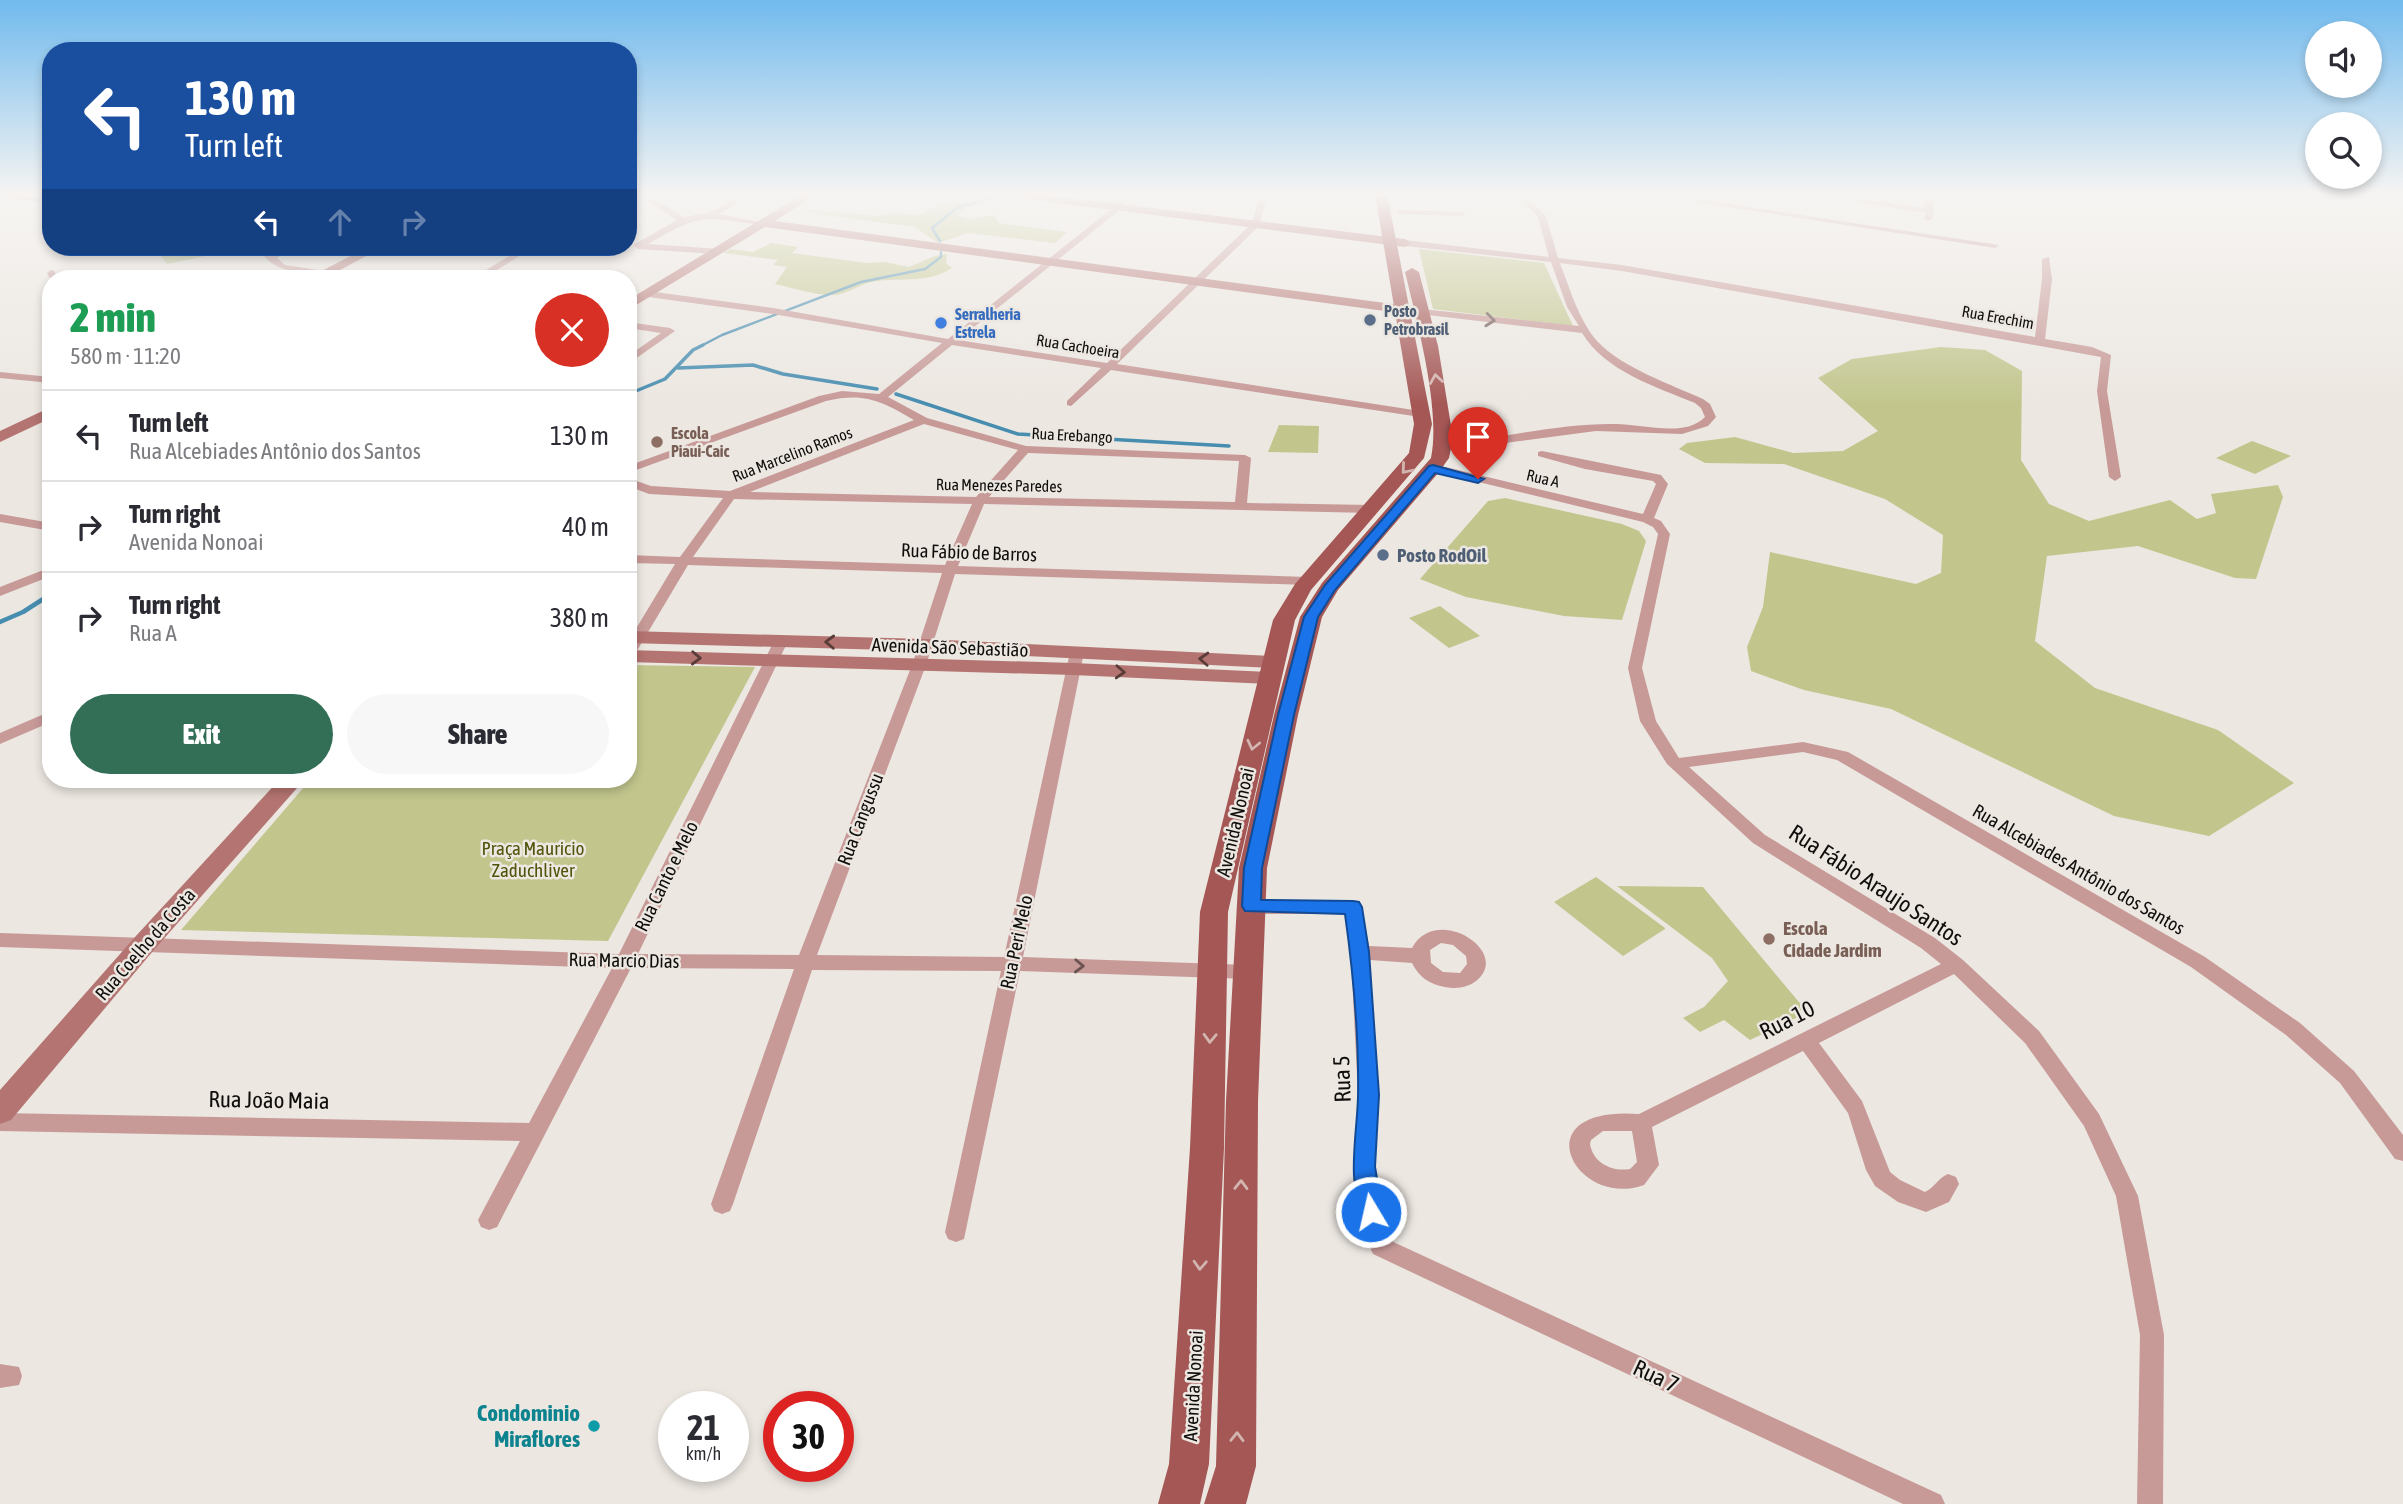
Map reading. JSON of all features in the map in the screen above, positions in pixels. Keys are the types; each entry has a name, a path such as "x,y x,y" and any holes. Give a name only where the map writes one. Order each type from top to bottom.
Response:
{"main road":[{"name":"Avenida Nonoai","path":"1225,1504 1236,1466 1242,1115 1253,868 1286,715 1311,617 1329,587 1433,468 1444,446 1436,381 1413,311 1403,264"},
{"name":"Avenida Nonoai","path":"1179,1504 1189,1464 1207,1148 1214,912 1284,620 1308,581 1418,454 1423,435 1413,311"},
{"path":"1271,670 1281,667 1276,708 1286,715"}],"street":[{"path":"637,301 696,264"},
{"path":"881,397 1044,264"},
{"path":"1063,264 1413,311 1585,330"},
{"path":"1071,403 1212,264"},
{"path":"1444,446 1605,427 1686,430 1696,429 1708,422 1711,417 1706,406 1636,374 1594,344 1572,307 1556,264"},
{"name":"Rua Erechim","path":"1588,264 2039,340 2106,355 2102,391 2115,477"},
{"path":"2039,340 2047,279 2046,264"},
{"name":"Rua Cachoeira","path":"648,294 773,311 950,342 1420,414"},
{"path":"637,326 670,331 637,355"},
{"path":"0,382 6,376 42,379"},
{"name":"Rua Erebango","path":"637,467 823,398 842,394 881,397 923,420 1025,449 1245,458 1241,505"},
{"path":"0,437 42,416"},
{"name":"Rua Marcelino Ramos","path":"637,636 684,561 731,495 923,420"},
{"path":"1516,438 1539,452 1657,478 1662,484 1647,519"},
{"name":"Rua Cangussu","path":"722,1204 806,961 922,655 949,571 979,501 1025,449"},
{"name":"Rua A","path":"1433,468 1647,519"},
{"name":"Rua Menezes Paredes","path":"637,485 649,490 731,495 1371,509"},
{"path":"0,518 42,525"},
{"name":"Rua Fábio Araujo Santos","path":"1647,519 1657,524 1664,534 1635,668 1648,722 1675,764 1759,839 1928,943 1956,965 2032,1037 2092,1120 2127,1196 2152,1335 2150,1504"},
{"name":"Rua Fábio de Barros","path":"637,559 1308,581"},
{"path":"0,592 42,575"},
{"name":"Avenida São Sebastião","path":"637,646 781,641 922,655 1271,670"},
{"name":"Rua Canto e Melo","path":"489,1220 625,961 781,641"},
{"name":"Avenida São Sebastião","path":"637,647 770,660 922,655"},
{"name":"Rua Peri Melo","path":"956,1232 1075,661"},
{"path":"0,739 42,720"},
{"name":"Rua Alcebiades Antônio dos Santos","path":"1675,764 1803,747 1842,756 2197,962 2293,1029 2347,1077 2403,1152"},
{"name":"Rua Coelho da Costa","path":"0,1111 144,944 285,788"},
{"name":"Rua 5","path":"1251,906 1353,907 1360,952 1368,1095 1364,1167 1375,1235 1381,1247"},
{"name":"Rua Marcio Dias","path":"0,940 625,961 1011,964 1248,972"},
{"path":"1360,952 1419,956"},
{"name":"Rua 10","path":"1641,1123 1956,965"},
{"path":"1806,1040 1858,1114 1872,1166 1889,1185 1903,1195 1926,1202 1941,1195 1948,1184"},
{"name":"Rua João Maia","path":"0,1122 537,1132"},
{"name":"Rua 7","path":"1381,1247 1932,1504"}],"green space":[{"path":"895,264 909,267 916,264 947,264 952,268 935,276 871,282 841,294 830,295 775,284 787,267 773,265"},
{"path":"1423,264 1545,264 1573,326 1433,309"},
{"path":"1941,347 1985,350 2022,371 2021,460 2049,504 2089,521 2170,500 2197,519 2216,513 2211,494 2278,485 2283,497 2256,579 2235,578 2138,546 2047,556 2035,641 2095,688 2218,730 2294,783 2209,836 2114,816 1891,709 1804,690 1751,671 1747,647 1763,607 1770,552 1916,584 1941,573 1943,535 1885,499 1784,464 1705,463 1679,449 1687,443 1735,437 1793,453 1843,451 1878,431 1818,378 1852,359"},
{"path":"1279,425 1319,426 1318,453 1268,452"},
{"path":"2252,441 2291,456 2255,474 2216,458"},
{"path":"1505,498 1622,524 1639,531 1646,541 1622,620 1564,616 1466,597 1420,579 1488,501"},
{"path":"1440,606 1480,636 1449,648 1409,618"},
{"name":"Praça Mauricio Zaduchliver","path":"637,665 755,667 608,941 181,930 303,788 637,788"},
{"path":"1596,877 1665,929 1623,956 1554,902"},
{"path":"1617,886 1703,887 1803,1007 1796,1018 1750,1040 1724,1020 1700,1032 1683,1018 1704,1007 1728,981 1712,958"}],"waterway":[{"path":"699,347 722,335 861,282 925,269 931,264"},
{"path":"699,347 703,345"},
{"path":"637,391 665,379 699,347"},
{"path":"678,368 753,365 783,374 877,389"},
{"path":"896,394 1018,434 1229,446"},
{"path":"0,622 42,600"}],"place":[{"name":"Posto Petrobrasil","path":"1370,320"},
{"name":"Serralheria Estrela","path":"941,323"},
{"name":"Escola Piaui-Caic","path":"657,442"},
{"name":"Posto RodOil","path":"1383,555"},
{"name":"Escola Cidade Jardim","path":"1769,939"},
{"name":"Condominio Miraflores","path":"594,1426"}],"route":[{"path":"1371,1212 1364,1167 1368,1095 1359,937 1353,907 1251,906 1253,868 1286,715 1311,617 1329,587 1433,468 1478,479"}]}
